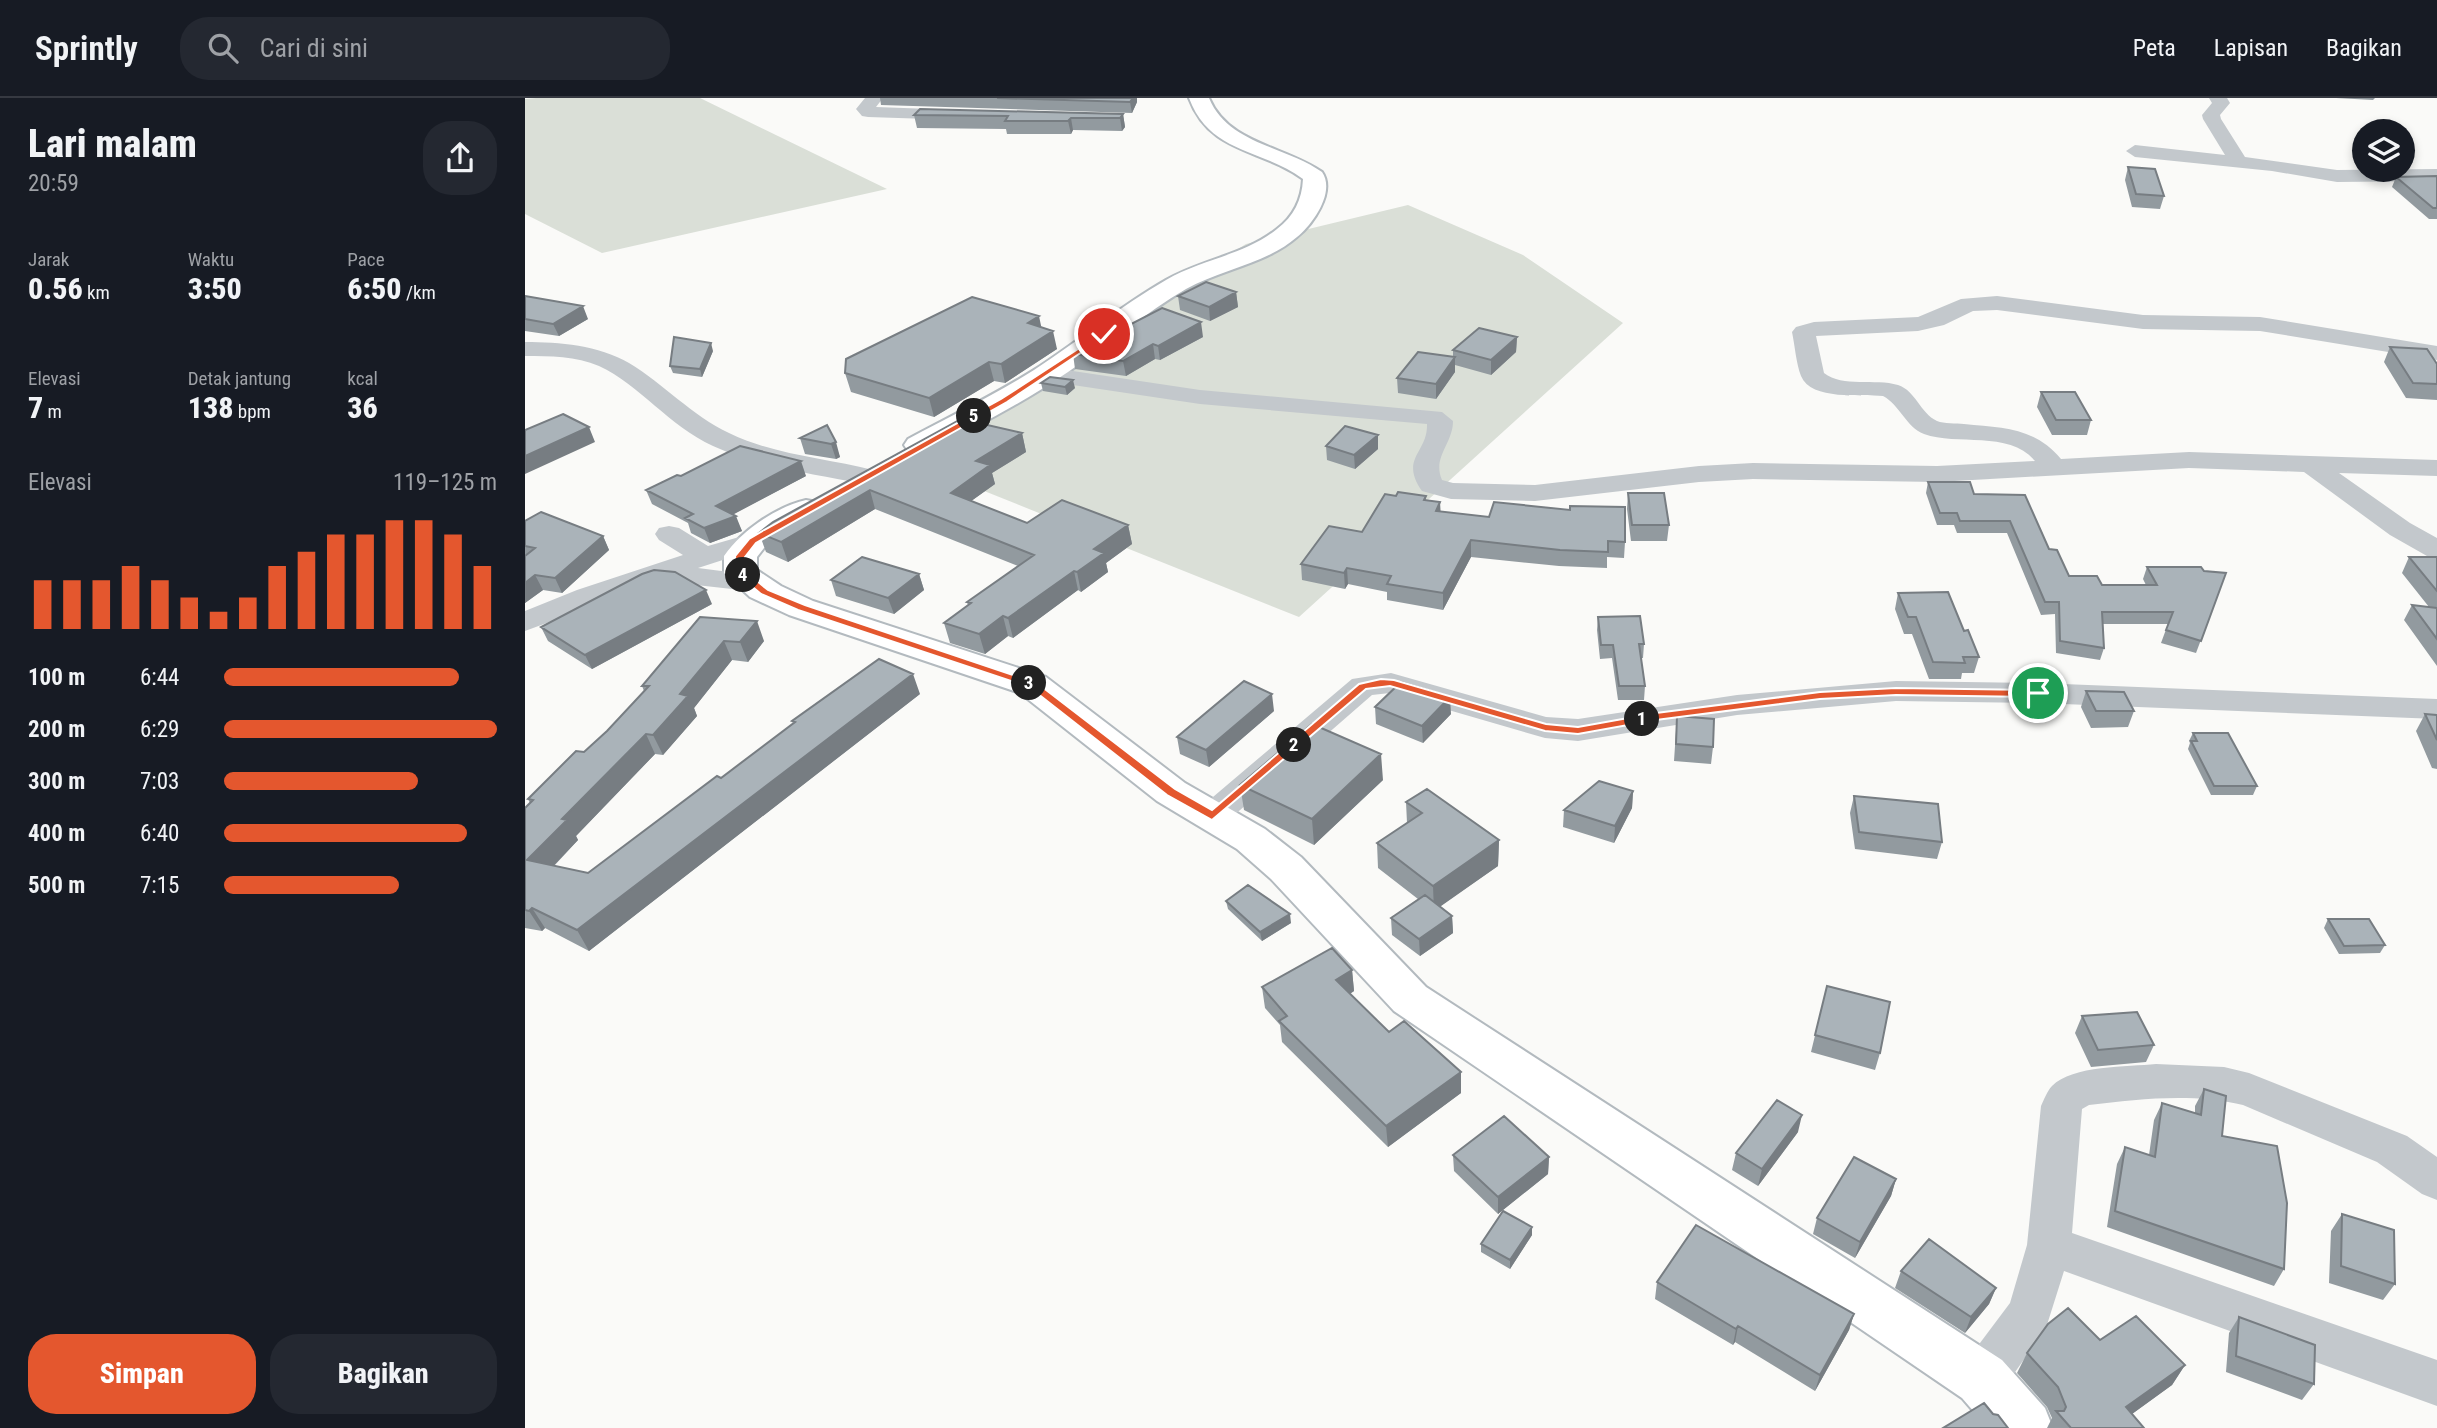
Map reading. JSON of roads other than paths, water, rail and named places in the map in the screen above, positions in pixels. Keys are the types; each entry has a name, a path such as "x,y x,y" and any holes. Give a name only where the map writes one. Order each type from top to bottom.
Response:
{"main road":[{"path":"1199,98 1203,116 1216,127 1269,156 1301,167 1314,177 1315,195 1306,215 1281,239 1259,251 1179,283 1047,374 753,541 740,556 739,567 750,582 765,592 801,608 1033,685 1171,792 1251,839 1286,868 1410,999 1982,1379 2025,1428"}],"street":[{"path":"874,98 865,109 868,112 976,116"},
{"path":"2218,98 2221,103 2211,115 2212,119 2240,163"},
{"path":"2135,151 2271,165 2336,176 2437,175"},
{"path":"2054,467 2039,449 2011,437 1931,428 1921,423 1893,391 1844,387 1818,381 1813,376 1804,332 1814,329 1918,324 1950,315 1969,304 1997,303 2143,322 2260,324 2437,353"},
{"path":"525,349 580,352 609,362 704,431 753,451 863,477"},
{"path":"1047,374 1200,397 1433,417 1440,421 1439,435 1425,458 1423,471 1431,485 1451,491 1535,493 1699,474 1753,471 1937,474 2189,460 2437,468"},
{"path":"2313,466 2400,530 2437,550"},
{"path":"669,534 704,556"},
{"path":"525,622 587,597 753,541"},
{"path":"656,573 750,582"},
{"path":"1212,816 1363,686 1381,683 1391,683 1545,727 1578,730 1737,705 1896,691 2038,693 2437,709"},
{"path":"1982,1379 2030,1312 2049,1245 2061,1106 2080,1088 2156,1081 2197,1082 2249,1090 2392,1149 2437,1181"},
{"path":"2049,1245 2437,1383"}]}
